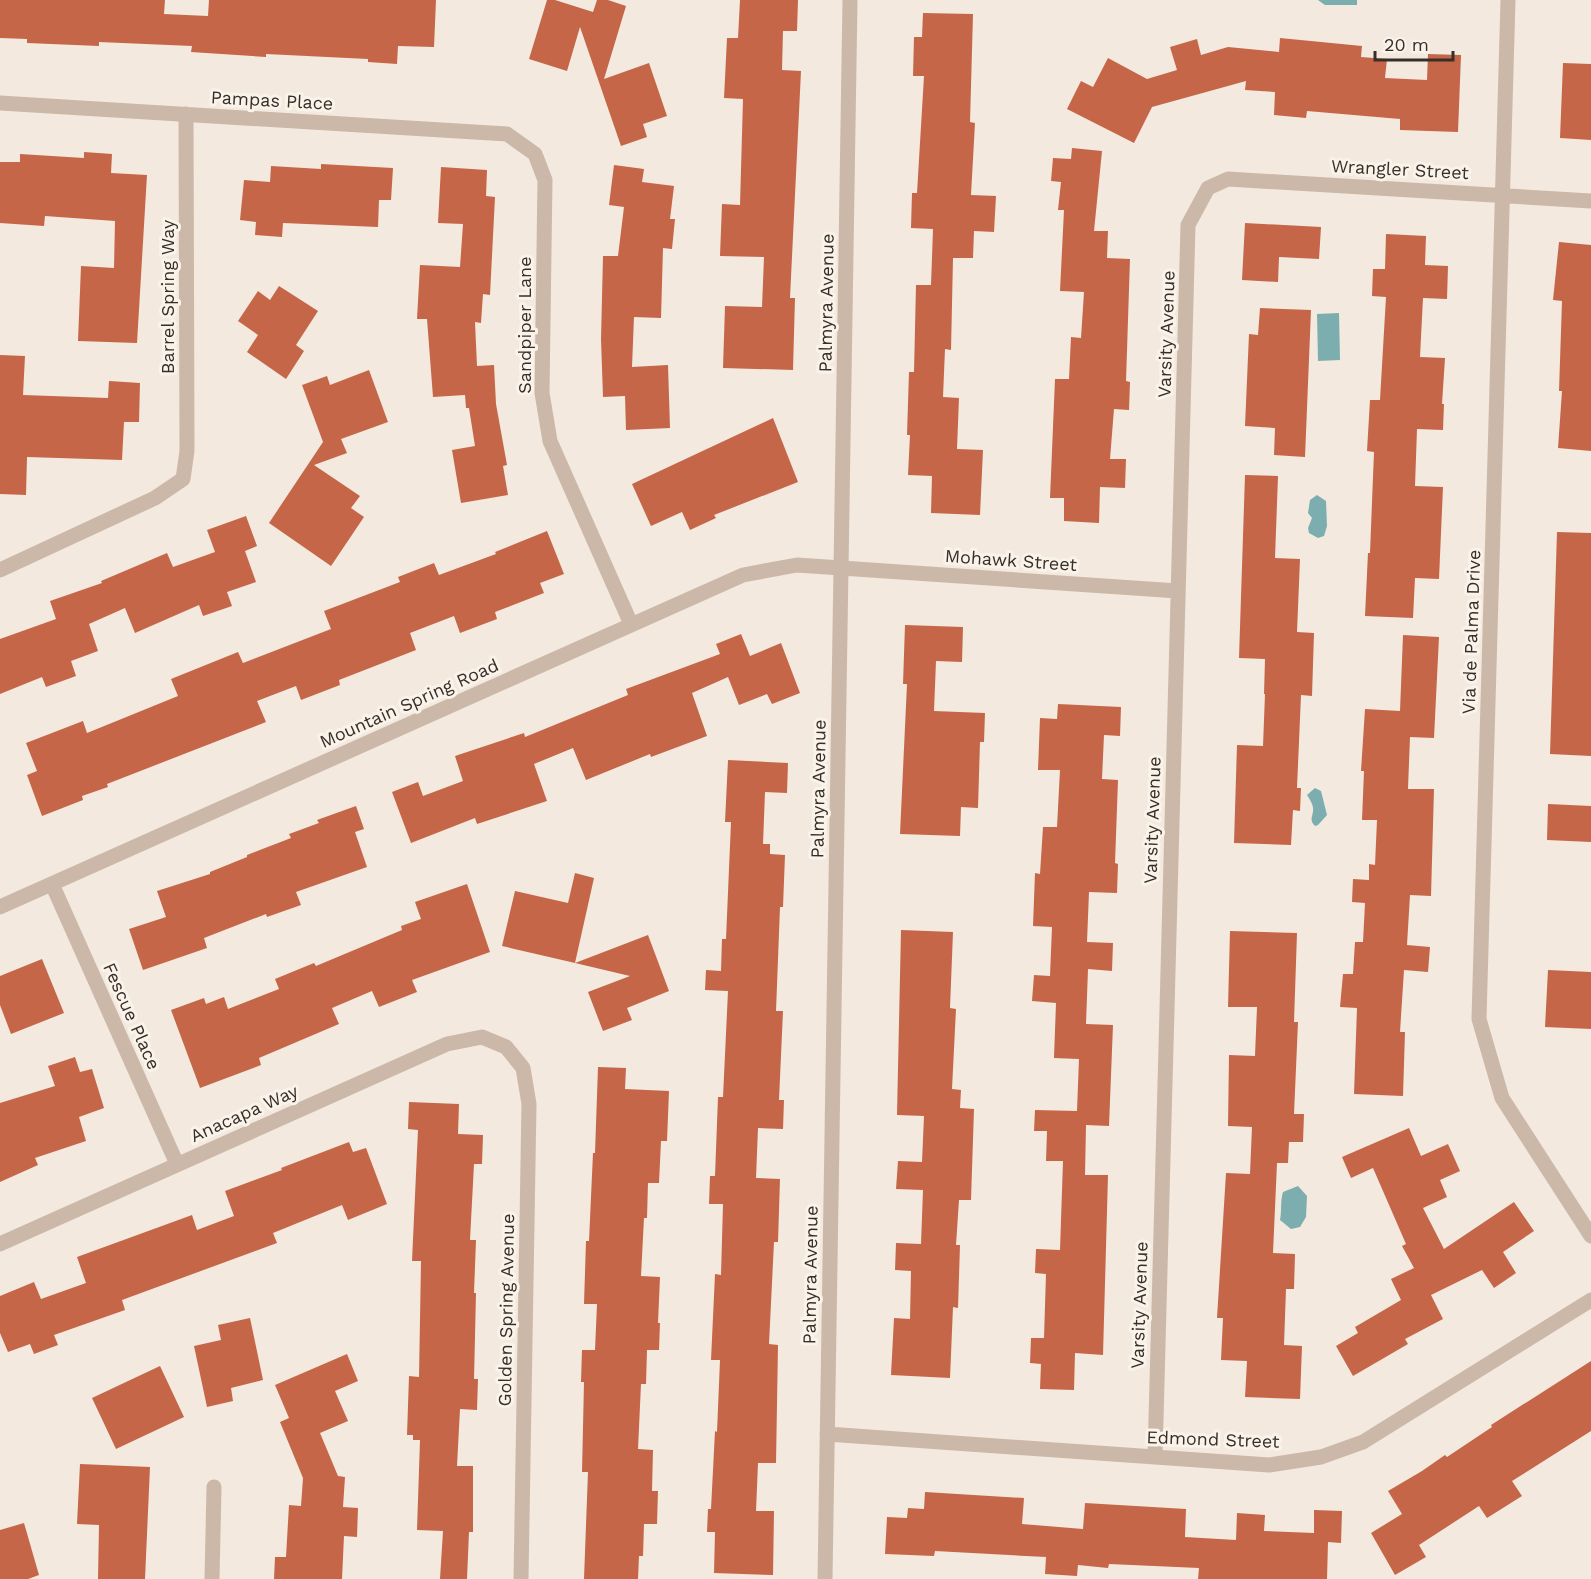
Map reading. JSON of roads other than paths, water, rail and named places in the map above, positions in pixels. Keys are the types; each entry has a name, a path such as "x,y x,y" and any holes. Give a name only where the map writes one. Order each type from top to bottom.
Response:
{"street":[{"name":"Palmyra Avenue","path":"825,1579 850,0"},
{"name":"Via de Palma Drive","path":"1508,0 1479,1019 1502,1098 1591,1236"},
{"name":"Pampas Place","path":"0,103 507,134 535,154"},
{"name":"Barrel Spring Way","path":"0,570 155,498 183,479 188,451 186,114"},
{"name":"Sandpiper Lane","path":"535,154 545,180 542,393 550,441 631,624"},
{"name":"Wrangler Street","path":"1208,188 1228,179 1591,201"},
{"name":"Varsity Avenue","path":"1155,1457 1188,225 1208,188"},
{"name":"Mountain Spring Road","path":"0,907 743,575 797,565 841,568"},
{"name":"Mohawk Street","path":"841,568 1178,591"},
{"name":"Fescue Place","path":"52,884 177,1164"},
{"name":"Anacapa Way","path":"0,1244 447,1044 482,1037 506,1047"},
{"name":"Golden Spring Avenue","path":"506,1047 523,1068 529,1104 521,1579"},
{"name":"Edmond Street","path":"827,1434 1269,1465 1322,1457 1363,1443 1591,1300"},
{"path":"212,1579 214,1487"}],"water":[{"path":"1318,0 1357,0 1357,5 1325,5"},
{"path":"1339,313 1340,360 1318,361 1317,314"},
{"path":"1317,495 1326,501 1327,526 1324,536 1318,538 1309,533 1308,528 1312,518 1308,513 1310,500"},
{"path":"1315,788 1321,791 1327,815 1315,826 1312,819 1313,806 1307,795"},
{"path":"1298,1186 1307,1196 1306,1217 1300,1227 1291,1229 1280,1220 1282,1195 1283,1192"}]}
